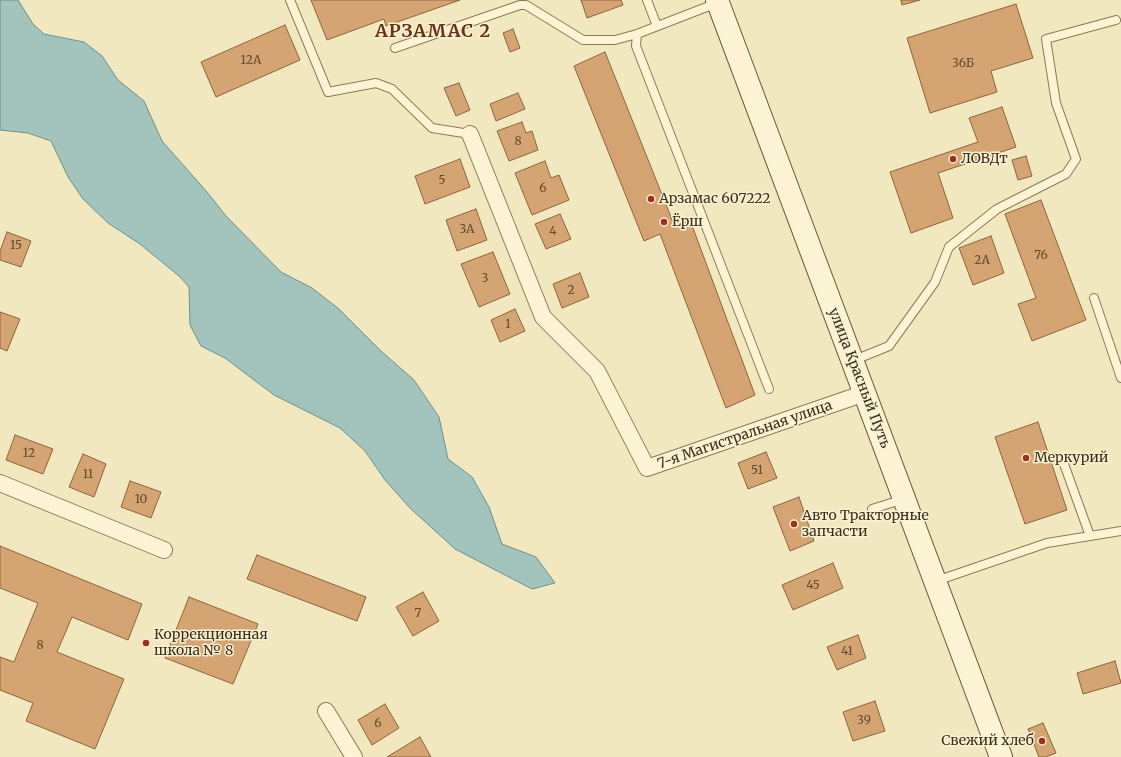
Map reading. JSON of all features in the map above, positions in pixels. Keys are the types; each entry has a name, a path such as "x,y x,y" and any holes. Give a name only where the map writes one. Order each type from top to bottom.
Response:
{"main road":[{"name":"улица Красный Путь","path":"717,1 1001,757"}],"street":[{"name":"7-я Магистральная улица","path":"470,134 543,317 597,371 647,468 865,393"},
{"path":"0,483 164,550"},
{"path":"326,711 354,757"}],"lane":[{"path":"290,0 328,92 376,83 392,89 432,128 470,134"},
{"path":"647,0 657,26"},
{"path":"395,48 520,5 526,5 583,40 614,40 637,34 717,1"},
{"path":"852,360 890,346 934,282 949,247 997,209 1066,174 1076,159 1056,104 1046,39 1116,20"},
{"path":"637,34 636,46 769,388"},
{"path":"1094,298 1121,378"},
{"path":"1064,464 1090,536"},
{"path":"872,509 905,499"},
{"path":"936,581 1047,543 1121,532"}],"water":[{"path":"0,0 18,0 33,24 44,34 84,42 102,56 118,80 144,101 162,141 226,216 281,272 312,288 339,309 381,351 414,380 439,417 448,459 472,477 489,507 502,544 536,557 555,583 532,589 455,549 410,508 385,480 365,451 340,428 274,395 225,358 201,346 190,325 189,287 179,276 140,244 108,223 83,199 68,177 51,141 28,133 0,130"}],"building":[{"path":"311,0 460,0 386,26 384,19 327,40"},
{"path":"581,0 621,0 623,5 587,18"},
{"path":"901,0 920,0 902,5"},
{"path":"1016,4 1033,58 991,71 997,92 930,113 907,38"},
{"path":"285,25 300,60 216,97 201,62"},
{"path":"513,29 520,48 510,52 503,33"},
{"path":"605,52 675,227 690,220 755,395 726,408 660,234 644,241 574,66"},
{"path":"459,83 470,110 456,116 444,88"},
{"path":"518,93 525,109 496,121 490,104"},
{"name":"ЛОВДт","path":"1002,107 1016,147 938,173 953,218 911,233 890,172 978,142 969,118"},
{"path":"522,122 526,133 532,131 538,150 509,161 497,131"},
{"path":"1026,156 1032,176 1018,180 1012,160"},
{"path":"460,159 470,187 425,204 415,176"},
{"path":"545,161 551,178 559,175 569,200 532,215 515,173"},
{"path":"1041,200 1086,320 1032,341 1018,304 1036,298 1005,214"},
{"path":"476,209 487,240 457,251 446,220"},
{"path":"560,214 571,239 546,249 535,224"},
{"path":"7,232 31,241 21,267 0,260 0,251"},
{"path":"991,236 1004,273 973,285 959,248"},
{"path":"493,252 510,294 479,307 461,264"},
{"path":"580,273 589,297 562,308 553,284"},
{"path":"515,309 525,331 500,342 491,320"},
{"path":"0,312 20,319 7,351 0,348"},
{"name":"Меркурий","path":"1038,422 1067,510 1025,524 995,437"},
{"path":"15,435 53,449 43,474 6,460"},
{"path":"766,452 777,478 748,489 738,463"},
{"path":"83,454 106,464 94,497 69,487"},
{"path":"130,481 161,492 151,518 121,507"},
{"name":"Авто Тракторные запчасти","path":"799,497 814,541 790,551 773,507"},
{"path":"0,546 142,604 128,640 72,617 57,652 124,679 95,749 26,721 33,703 0,690 0,657 14,662 38,603 0,588"},
{"path":"257,555 366,597 357,621 247,579"},
{"path":"833,563 843,588 793,610 782,585"},
{"path":"423,592 439,621 413,636 396,607"},
{"path":"189,597 258,624 233,684 165,658"},
{"path":"858,635 866,658 837,670 827,647"},
{"path":"1115,661 1121,683 1083,694 1077,673"},
{"path":"875,701 885,731 853,741 843,712"},
{"path":"385,704 399,728 372,745 358,720"},
{"name":"Свежий хлеб","path":"1043,723 1056,753 1046,757 1039,757 1028,729"},
{"path":"420,737 431,757 387,757"}],"place":[{"name":"ЛОВДт","path":"953,159"},
{"name":"Арзамас 607222","path":"651,199"},
{"name":"Ёрш","path":"664,222"},
{"name":"Меркурий","path":"1026,458"},
{"name":"Авто Тракторные запчасти","path":"794,524"},
{"name":"Коррекционная школа № 8","path":"146,643"},
{"name":"Свежий хлеб","path":"1042,741"}],"district":[{"name":"АРЗАМАС 2","path":"433,32"}]}
